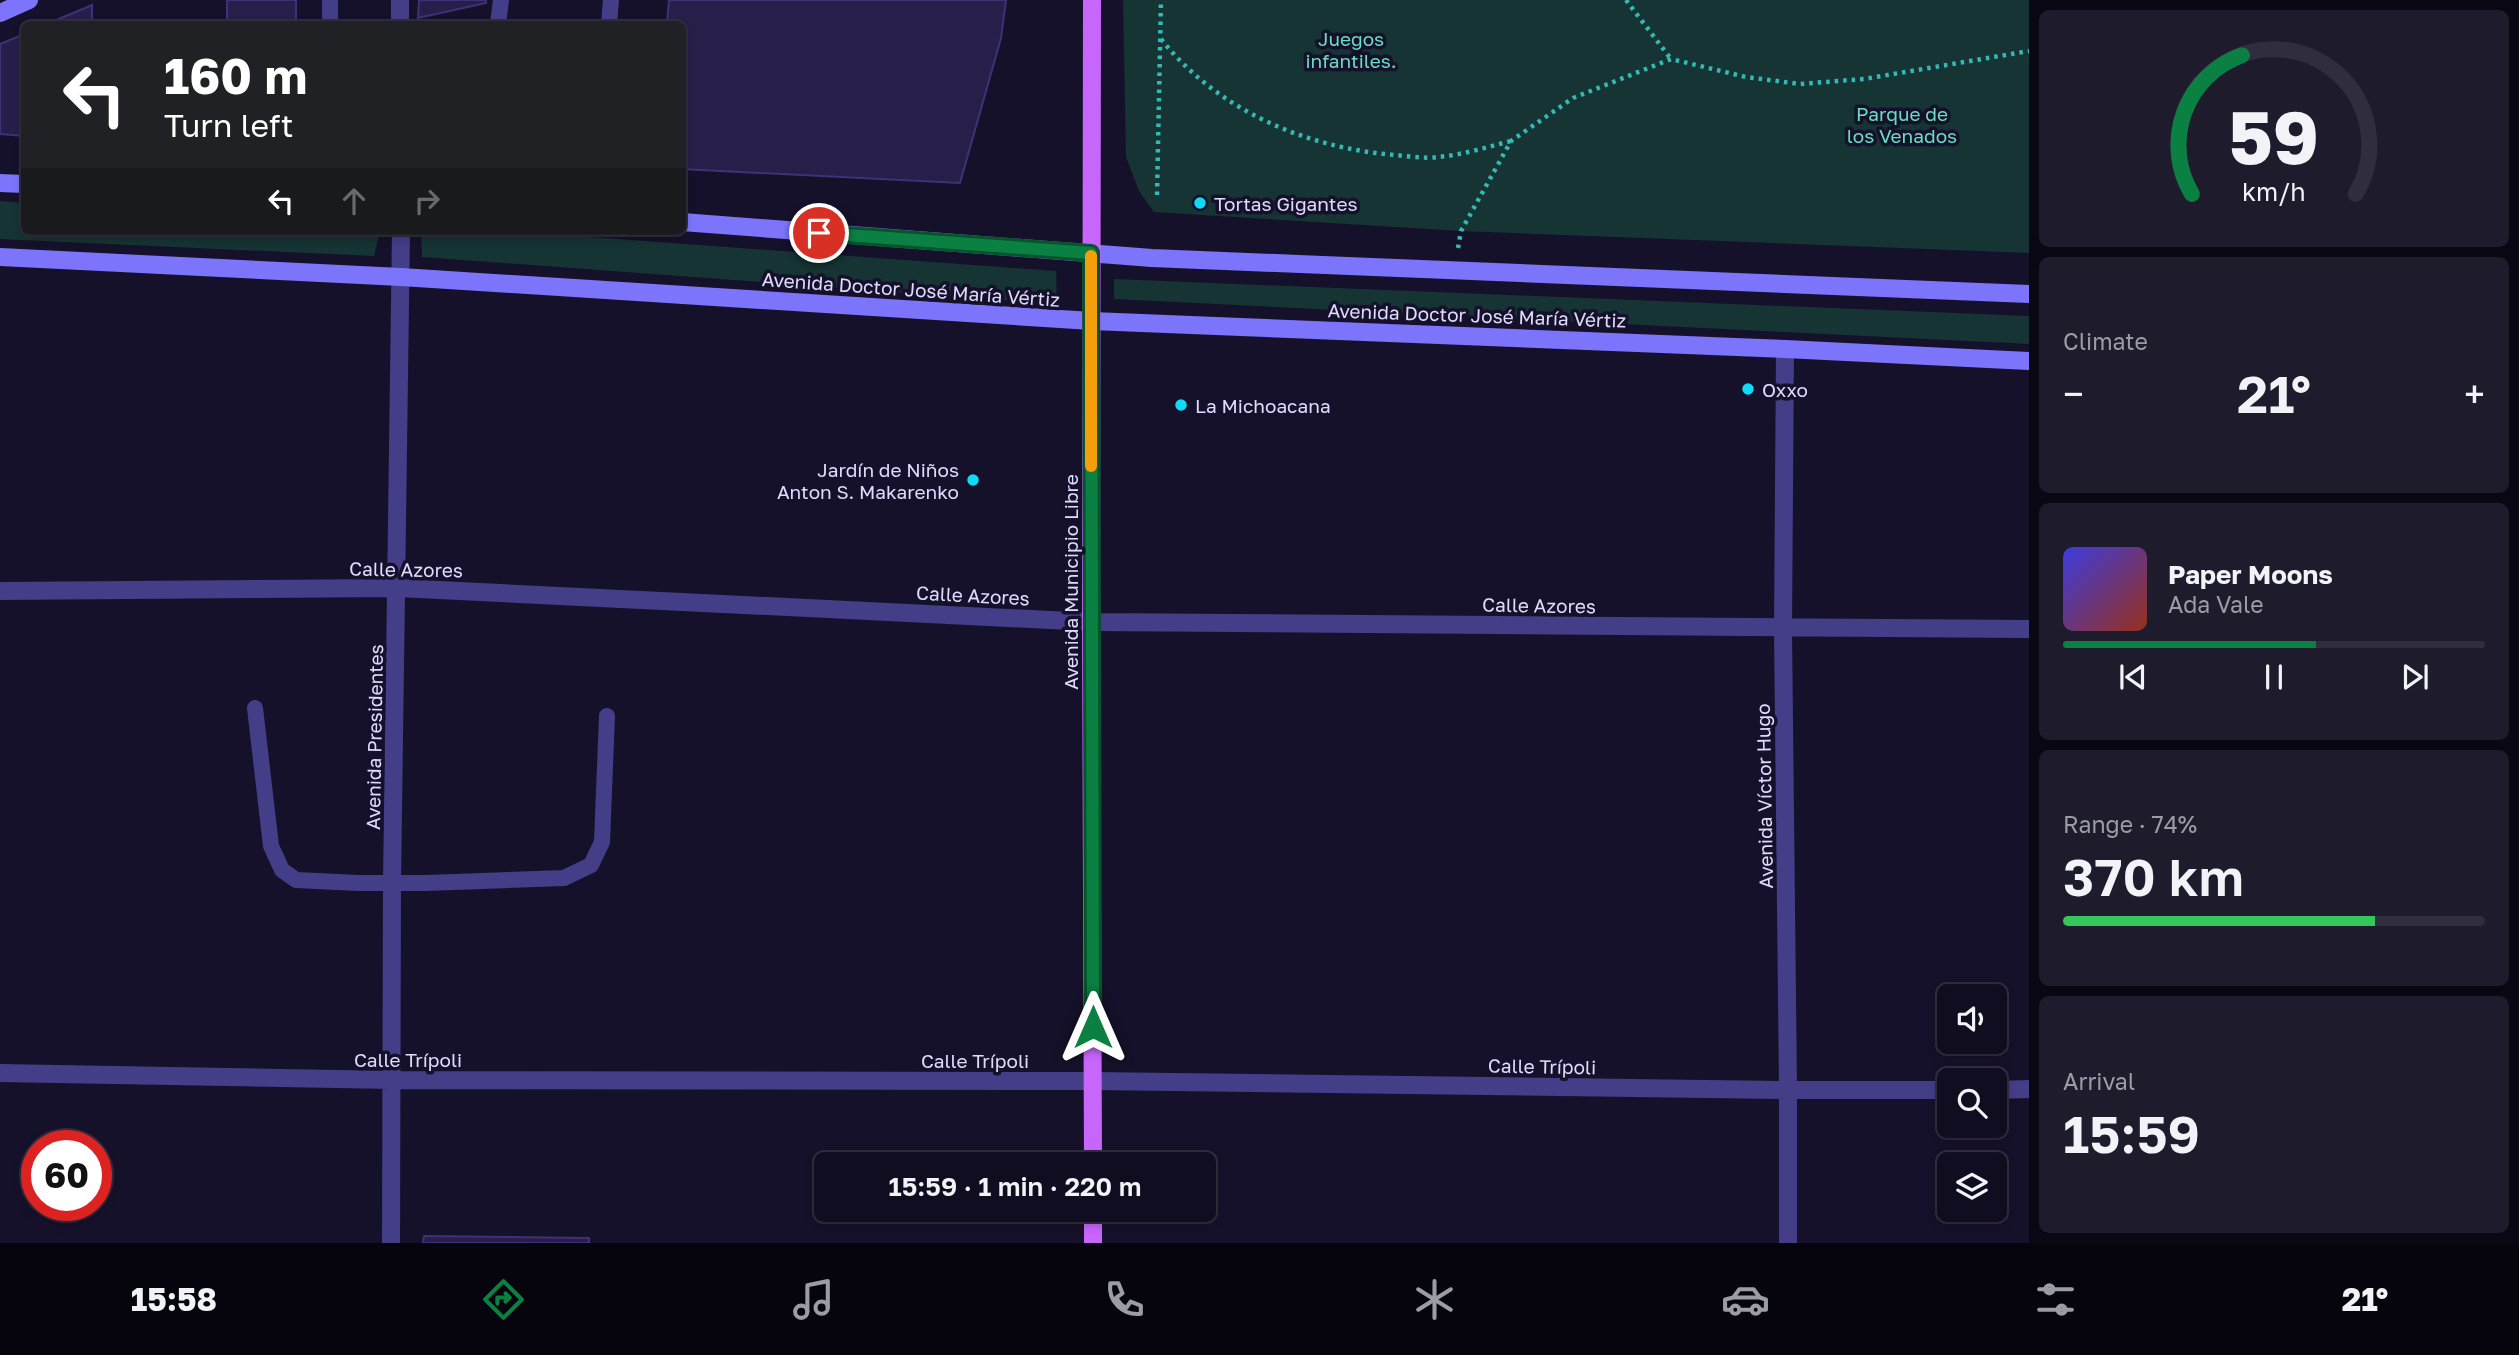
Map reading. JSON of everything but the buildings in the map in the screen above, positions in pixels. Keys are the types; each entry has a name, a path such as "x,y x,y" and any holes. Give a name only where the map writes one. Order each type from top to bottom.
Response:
{"main road":[{"path":"0,13 29,0"},
{"name":"Avenida Municipio Libre","path":"1092,0 1093,1152"},
{"path":"0,183 21,184"},
{"path":"686,222 1091,253 2029,293"},
{"name":"Avenida Doctor José María Vértiz","path":"0,257 401,277 1092,321 2029,361"},
{"path":"1093,1222 1093,1243"}],"street":[{"path":"400,0 400,21"},
{"name":"Avenida Presidentes","path":"391,1243 392,883 401,235"},
{"name":"Avenida Víctor Hugo","path":"1785,349 1783,629 1788,1243"},
{"name":"Calle Azores","path":"0,591 398,588 1091,622 2029,629"},
{"name":"Calle Trípoli","path":"0,1073 392,1080 1093,1081 1937,1090"},
{"path":"2007,1090 2029,1089"}],"lane":[{"path":"330,0 330,21"},
{"path":"498,21 501,0"},
{"path":"609,21 611,0"},
{"path":"255,708 271,846 282,870 296,880 392,883 564,877 591,864 602,842 607,716"}],"path":[{"path":"1157,195 1161,0"},
{"path":"1626,0 1671,59"},
{"path":"1161,39 1178,61 1242,109 1293,134 1359,152 1436,158 1511,141 1573,98 1671,59 1746,77 1800,84 1864,79 2029,51"},
{"path":"1455,270 1461,231 1511,141"}],"green space":[{"name":"Parque de los Venados","path":"1123,0 2029,0 2029,253 1461,231 1154,212 1139,191 1126,157"},
{"path":"0,201 21,203 21,235 379,235 374,256 0,239"},
{"path":"421,235 562,235 1056,271 1057,304 422,257"},
{"path":"1114,279 2029,316 2029,344 1114,299"}],"slow traffic":[{"path":"1091,256 1091,466"}],"place":[{"name":"Tortas Gigantes","path":"1200,203"},
{"name":"Oxxo","path":"1748,389"},
{"name":"La Michoacana","path":"1181,405"},
{"name":"Jardín de Niños Anton S. Makarenko","path":"973,480"}],"route":[{"path":"819,233 1091,253 1093,1027"}],"park label":[{"name":"Juegos infantiles.","path":"1351,49"}]}
